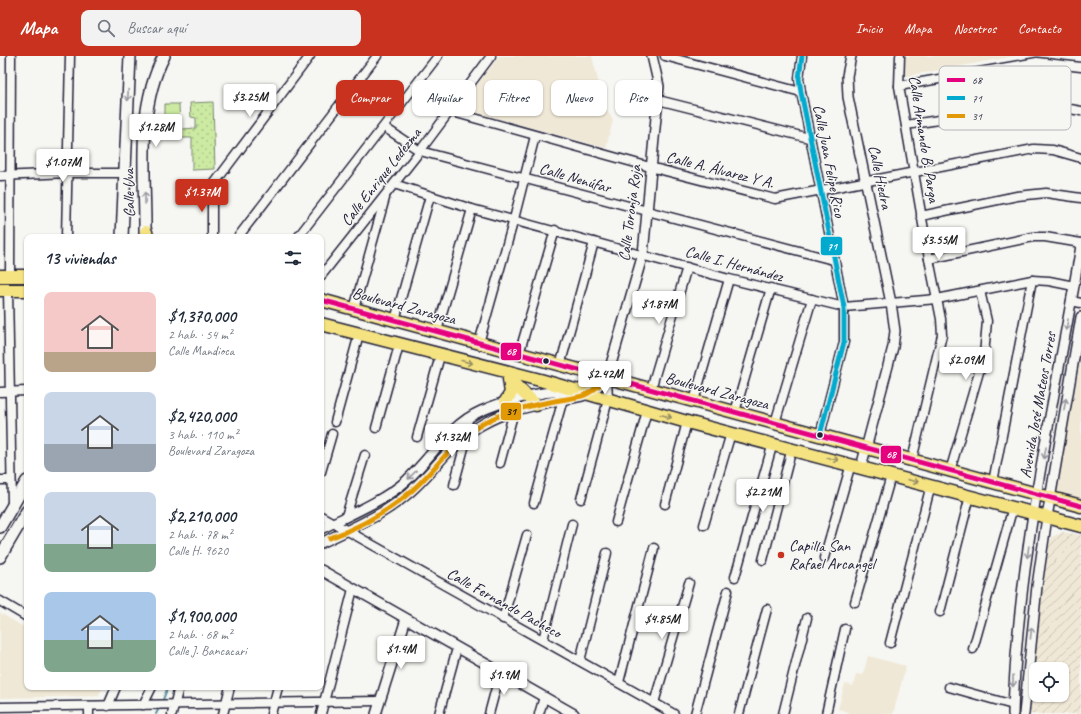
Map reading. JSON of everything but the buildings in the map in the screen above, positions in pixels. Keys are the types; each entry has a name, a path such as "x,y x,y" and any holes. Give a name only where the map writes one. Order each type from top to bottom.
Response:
{"main road":[{"path":"122,234 130,56"},
{"name":"Calle Uva","path":"146,234 144,171 146,120 149,99 161,57"},
{"path":"5,276 24,276"},
{"path":"4,290 24,290"},
{"name":"Boulevard Zaragoza","path":"324,301 560,366 605,375 694,401 1081,506"},
{"path":"324,325 440,356 506,376 588,393 687,422 792,448 891,476 931,485 1081,526"},
{"path":"506,376 536,405"},
{"path":"506,376 511,393 506,401"},
{"path":"0,527 24,486"},
{"path":"0,557 24,516"}],"street":[{"path":"5,276 10,176 11,56"},
{"path":"66,234 70,56"},
{"path":"300,56 300,68"},
{"path":"212,234 212,190 214,184 310,56"},
{"path":"240,234 377,56"},
{"path":"300,234 438,56"},
{"name":"Calle Enrique Ledezma","path":"473,80 491,56"},
{"name":"Calle Toronja Roja","path":"652,56 658,80"},
{"path":"665,56 801,92"},
{"name":"Calle Juan Felipe Rico","path":"802,56 799,78 801,92 844,307 844,342 820,435"},
{"name":"Calle Hiedra","path":"851,56 847,86 891,303 895,331 894,347 867,448 856,466"},
{"name":"Calle Armando B. Parga","path":"900,56 899,86 921,216 941,319 942,335 912,460"},
{"path":"1014,66 1037,62 1081,67"},
{"path":"899,86 939,79"},
{"path":"662,101 809,138"},
{"path":"1071,109 1081,111"},
{"name":"Calle Enrique Ledezma","path":"324,272 420,151 445,116"},
{"name":"Calle A. Álvarez Y A.","path":"466,116 650,167 780,199 1034,149 1053,150 1081,158"},
{"name":"Calle Toronja Roja","path":"605,375 643,254 650,167 656,116"},
{"path":"906,125 939,120"},
{"name":"Calle Nenúfar","path":"384,127 420,151 646,212 834,260"},
{"path":"479,343 514,219 534,136"},
{"path":"0,176 68,173 125,173"},
{"name":"Calle I. Hernández","path":"394,184 472,209 555,230 729,279 844,307 937,299 1032,280 1074,286"},
{"path":"354,309 386,194"},
{"path":"921,216 1017,196 1046,194 1081,198"},
{"path":"395,320 430,196"},
{"path":"436,331 472,209"},
{"path":"519,354 555,230"},
{"path":"929,259 1033,237 1045,237 1081,244"},
{"path":"560,366 594,242"},
{"name":"Avenida José Mateos Torres","path":"1013,709 1016,642 1034,513 1081,244"},
{"path":"651,389 687,267"},
{"path":"694,401 729,279"},
{"path":"993,482 1032,280"},
{"path":"735,412 771,288"},
{"path":"4,290 10,391 12,506"},
{"path":"950,471 984,355 987,321 980,291"},
{"path":"775,423 812,299"},
{"path":"1071,301 1081,303"},
{"name":"Avenida José Mateos Torres","path":"1024,714 1037,586 1046,517 1081,317"},
{"path":"334,422 359,334"},
{"path":"376,428 399,345"},
{"path":"417,437 440,356"},
{"path":"324,527 391,492 406,481 443,440 468,418 506,401 527,396 576,390 593,383 605,375"},
{"path":"324,542 348,531 379,514 409,493 467,435 488,421 514,411 588,393 605,375"},
{"path":"581,499 608,400 605,375"},
{"path":"0,392 24,391"},
{"path":"534,503 563,399"},
{"path":"500,463 514,411"},
{"path":"616,522 647,411"},
{"path":"454,485 467,435 468,418"},
{"path":"665,504 687,422"},
{"path":"704,525 731,433"},
{"path":"324,462 332,434"},
{"path":"734,577 773,443"},
{"path":"763,560 792,448"},
{"path":"346,516 365,456"},
{"path":"824,558 856,466"},
{"path":"855,602 891,476"},
{"path":"0,480 12,480"},
{"path":"890,643 931,485"},
{"path":"940,612 970,496"},
{"path":"974,649 1013,507"},
{"name":"Calle Fernando Pacheco","path":"324,517 674,714"},
{"path":"543,640 572,524"},
{"path":"503,619 527,535"},
{"path":"619,682 654,548"},
{"path":"580,661 608,553"},
{"path":"324,572 406,620 574,714"},
{"path":"654,703 689,583"},
{"path":"321,714 353,589"},
{"path":"695,714 728,591"},
{"path":"0,601 24,616"},
{"path":"739,714 767,609"},
{"path":"783,714 807,618"},
{"path":"376,714 406,620"},
{"path":"826,714 845,629"},
{"path":"439,714 457,648"},
{"path":"489,714 500,673"},
{"path":"949,687 1013,709"},
{"path":"108,706 115,690"},
{"path":"145,705 151,690"},
{"path":"172,714 178,690"},
{"path":"223,714 229,690"},
{"path":"271,714 277,690"},
{"path":"539,714 544,697"},
{"path":"0,707 41,710 89,710 108,706 129,710 145,705 380,701"}],"shaded area":[{"path":"499,56 592,56 598,80 551,80 551,116 607,116 607,110 613,120 606,148 489,116 543,116 543,80 484,80 484,115 476,112 476,87"},
{"path":"905,56 1015,56 961,66 939,66 939,70 902,77 901,70"},
{"path":"1081,357 1081,500 1059,495 1056,492 1056,488"},
{"path":"1063,532 1081,535 1081,714 1030,714 1030,702 1069,702 1069,662 1031,662 1047,548 1052,537"},
{"path":"0,613 24,627 24,690 101,690 98,696 0,698"},
{"path":"868,656 906,666 893,714 848,714 848,712 838,709 845,684 853,686 856,674 863,675"}],"green space":[{"path":"213,102 215,169 192,170 192,138 182,138 182,129 196,128 196,118 191,117 190,103"},
{"path":"165,104 179,104 180,130 165,130"}],"waterway":[{"path":"162,702 167,690"},
{"path":"156,714 160,706"}],"transit line":[{"name":"71","path":"802,56 799,78 801,92 844,307 844,342 820,435"},
{"name":"68","path":"324,301 1081,506"},
{"name":"31","path":"330,538 366,522 400,500 420,483 457,443 484,423 524,408 585,395 607,378"}],"place":[{"name":"Capilla San Rafael Arcangel","path":"781,555"}]}
